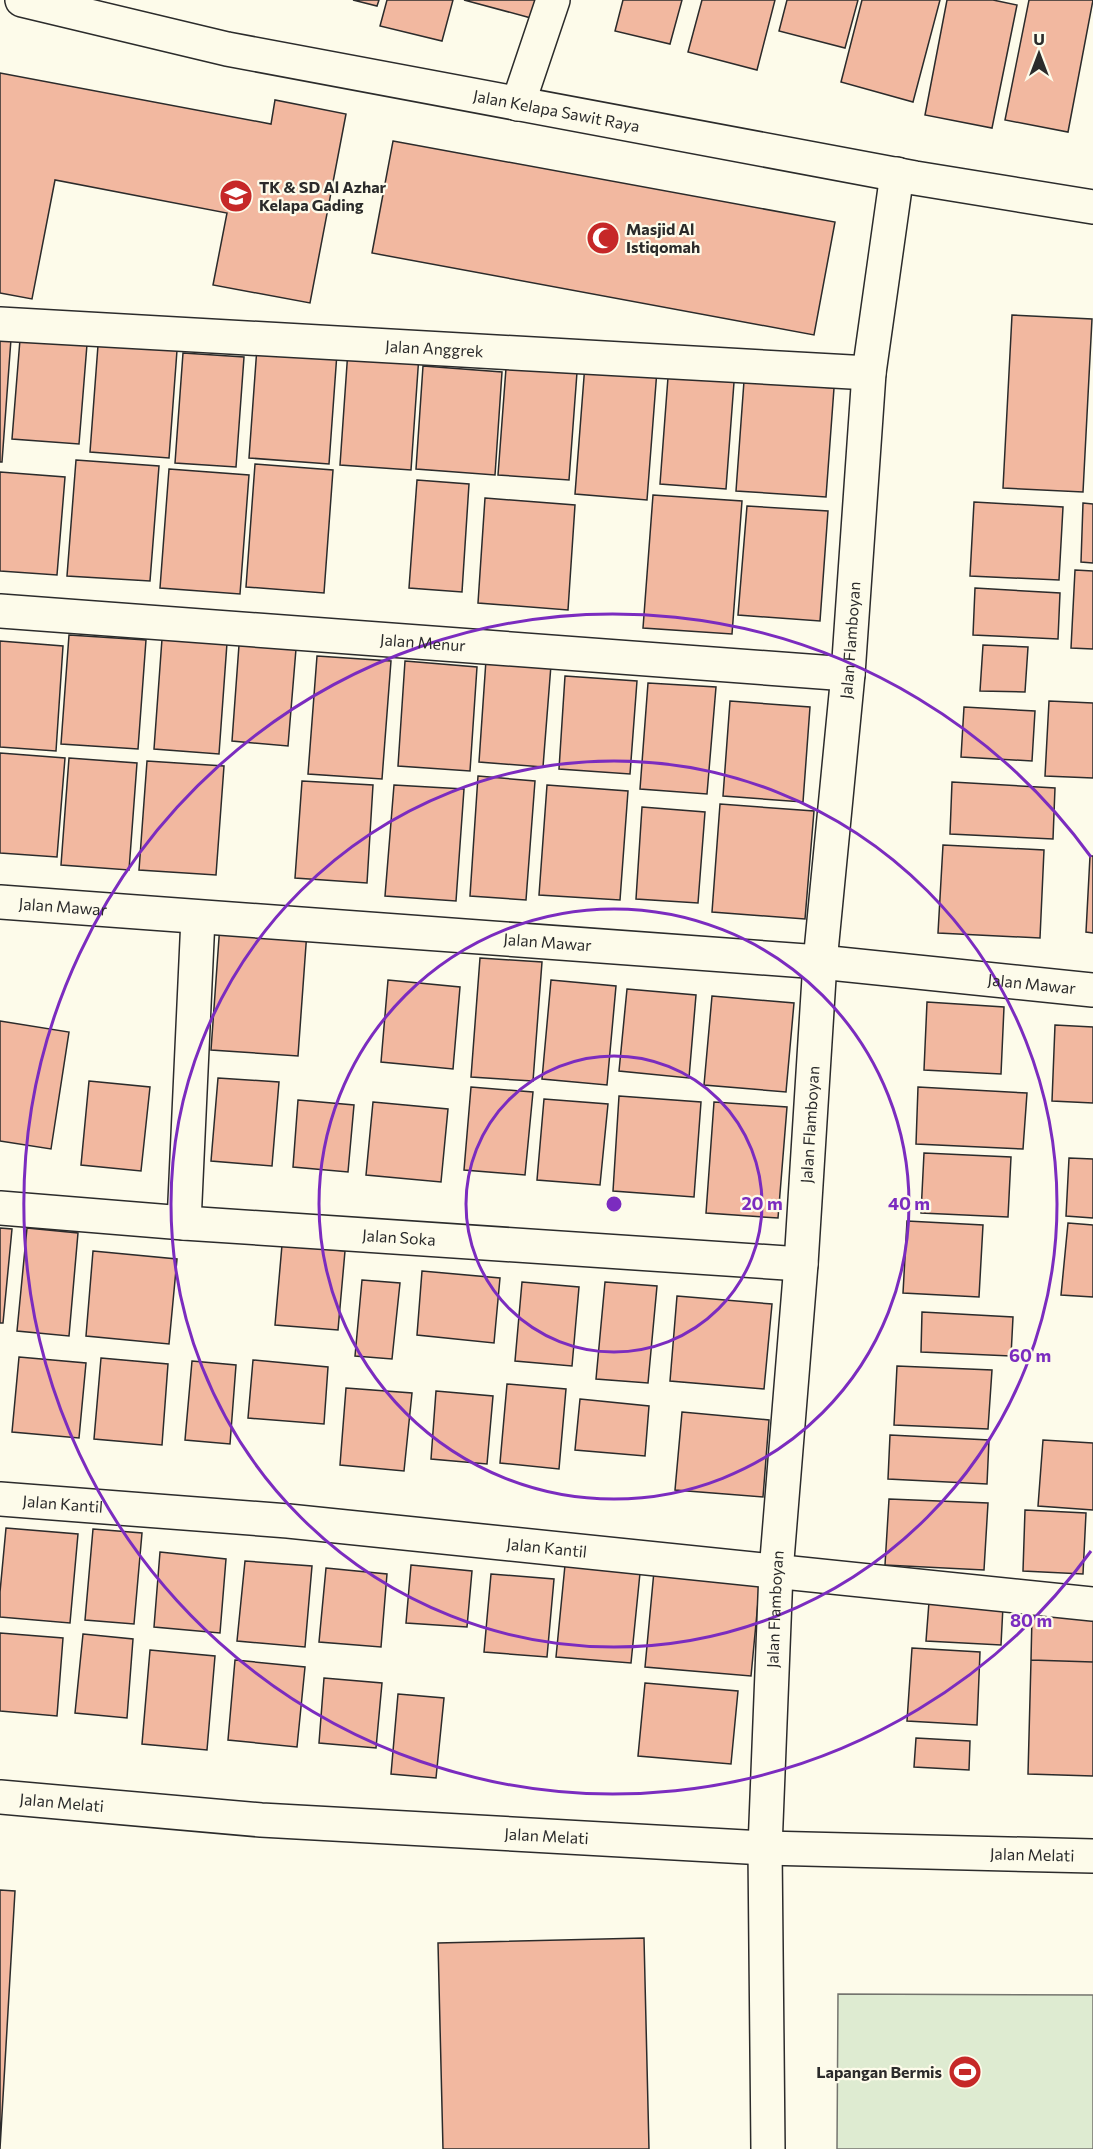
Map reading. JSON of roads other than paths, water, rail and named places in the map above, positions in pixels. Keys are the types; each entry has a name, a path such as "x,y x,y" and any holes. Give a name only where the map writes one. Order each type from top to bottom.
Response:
{"street":[{"name":"Jalan Kelapa Sawit Raya","path":"22,0 227,49 897,174 1093,207"},
{"path":"518,104 553,0"},
{"name":"Jalan Flamboyan","path":"768,2149 765,1848 776,1572 801,1264 820,962 848,674 869,373 897,174"},
{"name":"Jalan Anggrek","path":"0,324 869,373"},
{"name":"Jalan Menur","path":"0,611 848,674"},
{"name":"Jalan Mawar","path":"0,902 820,962 1093,990"},
{"path":"184,1223 198,918"},
{"name":"Jalan Soka","path":"0,1208 184,1223 801,1264"},
{"name":"Jalan Kantil","path":"0,1499 288,1521 1093,1604"},
{"name":"Jalan Melati","path":"0,1797 261,1820 765,1848 1093,1856"}],"place":[{"name":"TK & SD Al Azhar Kelapa Gading","path":"236,196"},
{"name":"Masjid Al Istiqomah","path":"603,238"},
{"name":"Lapangan Bermis","path":"965,2072"}]}
